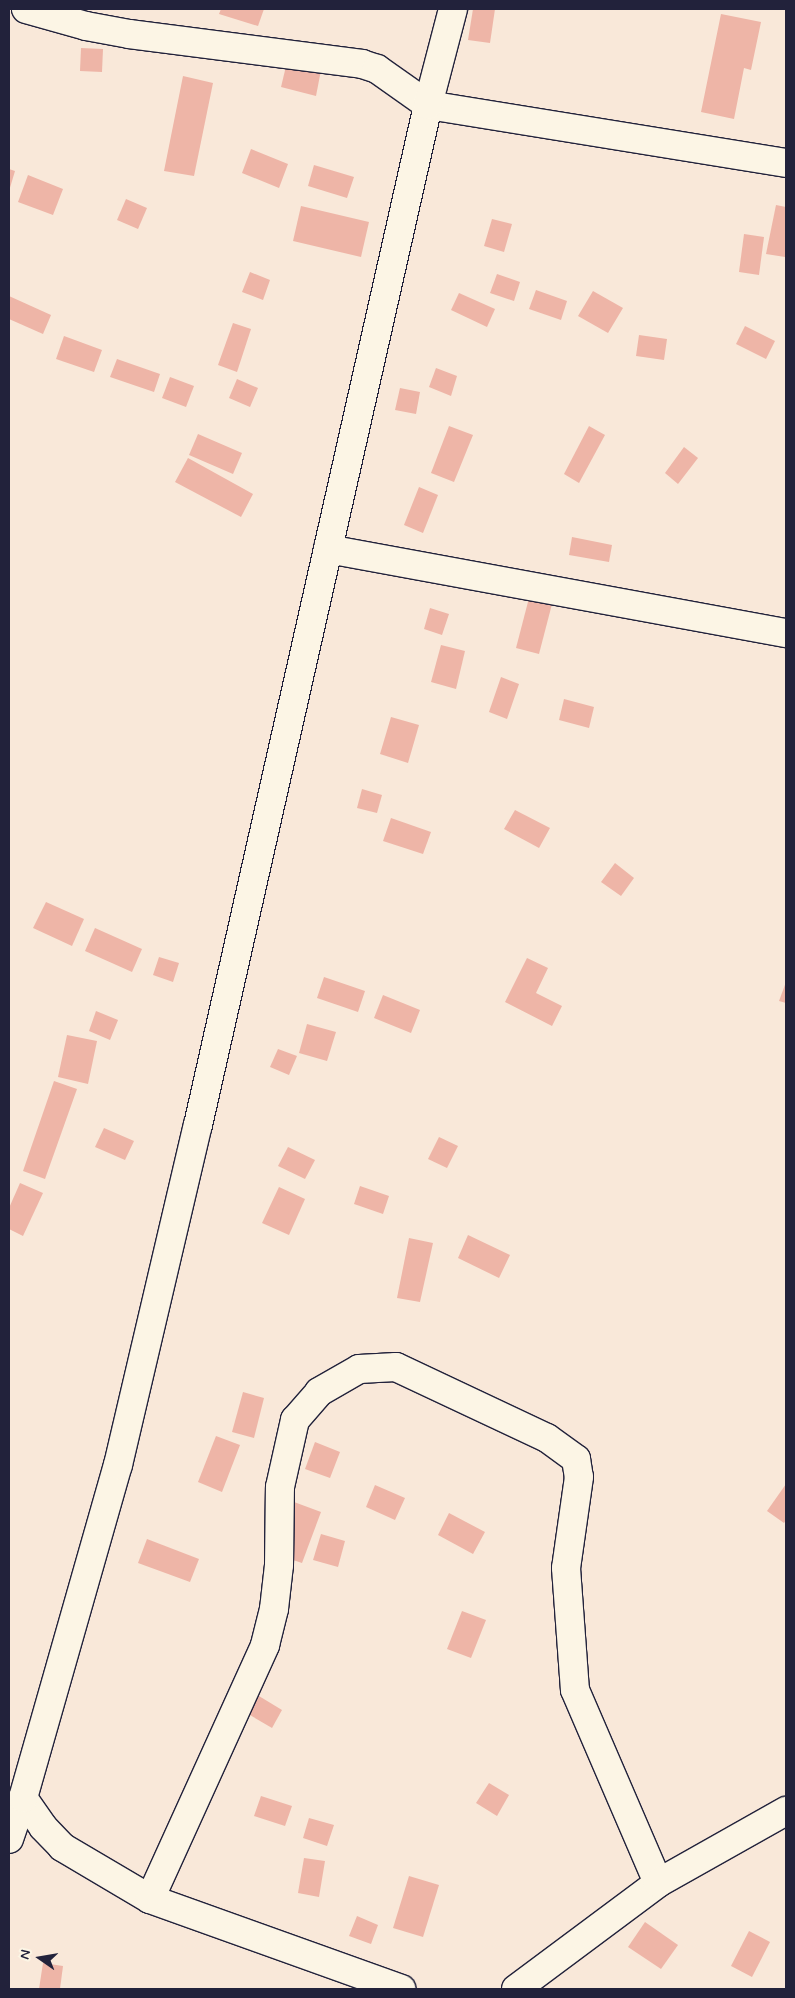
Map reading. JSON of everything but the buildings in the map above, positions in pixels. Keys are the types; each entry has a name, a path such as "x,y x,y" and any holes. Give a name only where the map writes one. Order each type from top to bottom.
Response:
{"street":[{"path":"26,9 86,26 129,34 362,64 377,69 428,105 786,163"},
{"path":"9,1839 23,1798 118,1465 198,1126 428,105 453,9"},
{"path":"328,549 786,633"},
{"path":"150,1899 265,1645 274,1609 279,1565 280,1487 295,1420 319,1392 359,1369 396,1367 547,1438 576,1458 579,1477 566,1568 575,1690 658,1883"},
{"path":"23,1798 43,1827 62,1847 150,1899 401,1989"},
{"path":"516,1989 658,1883 786,1811"}]}
